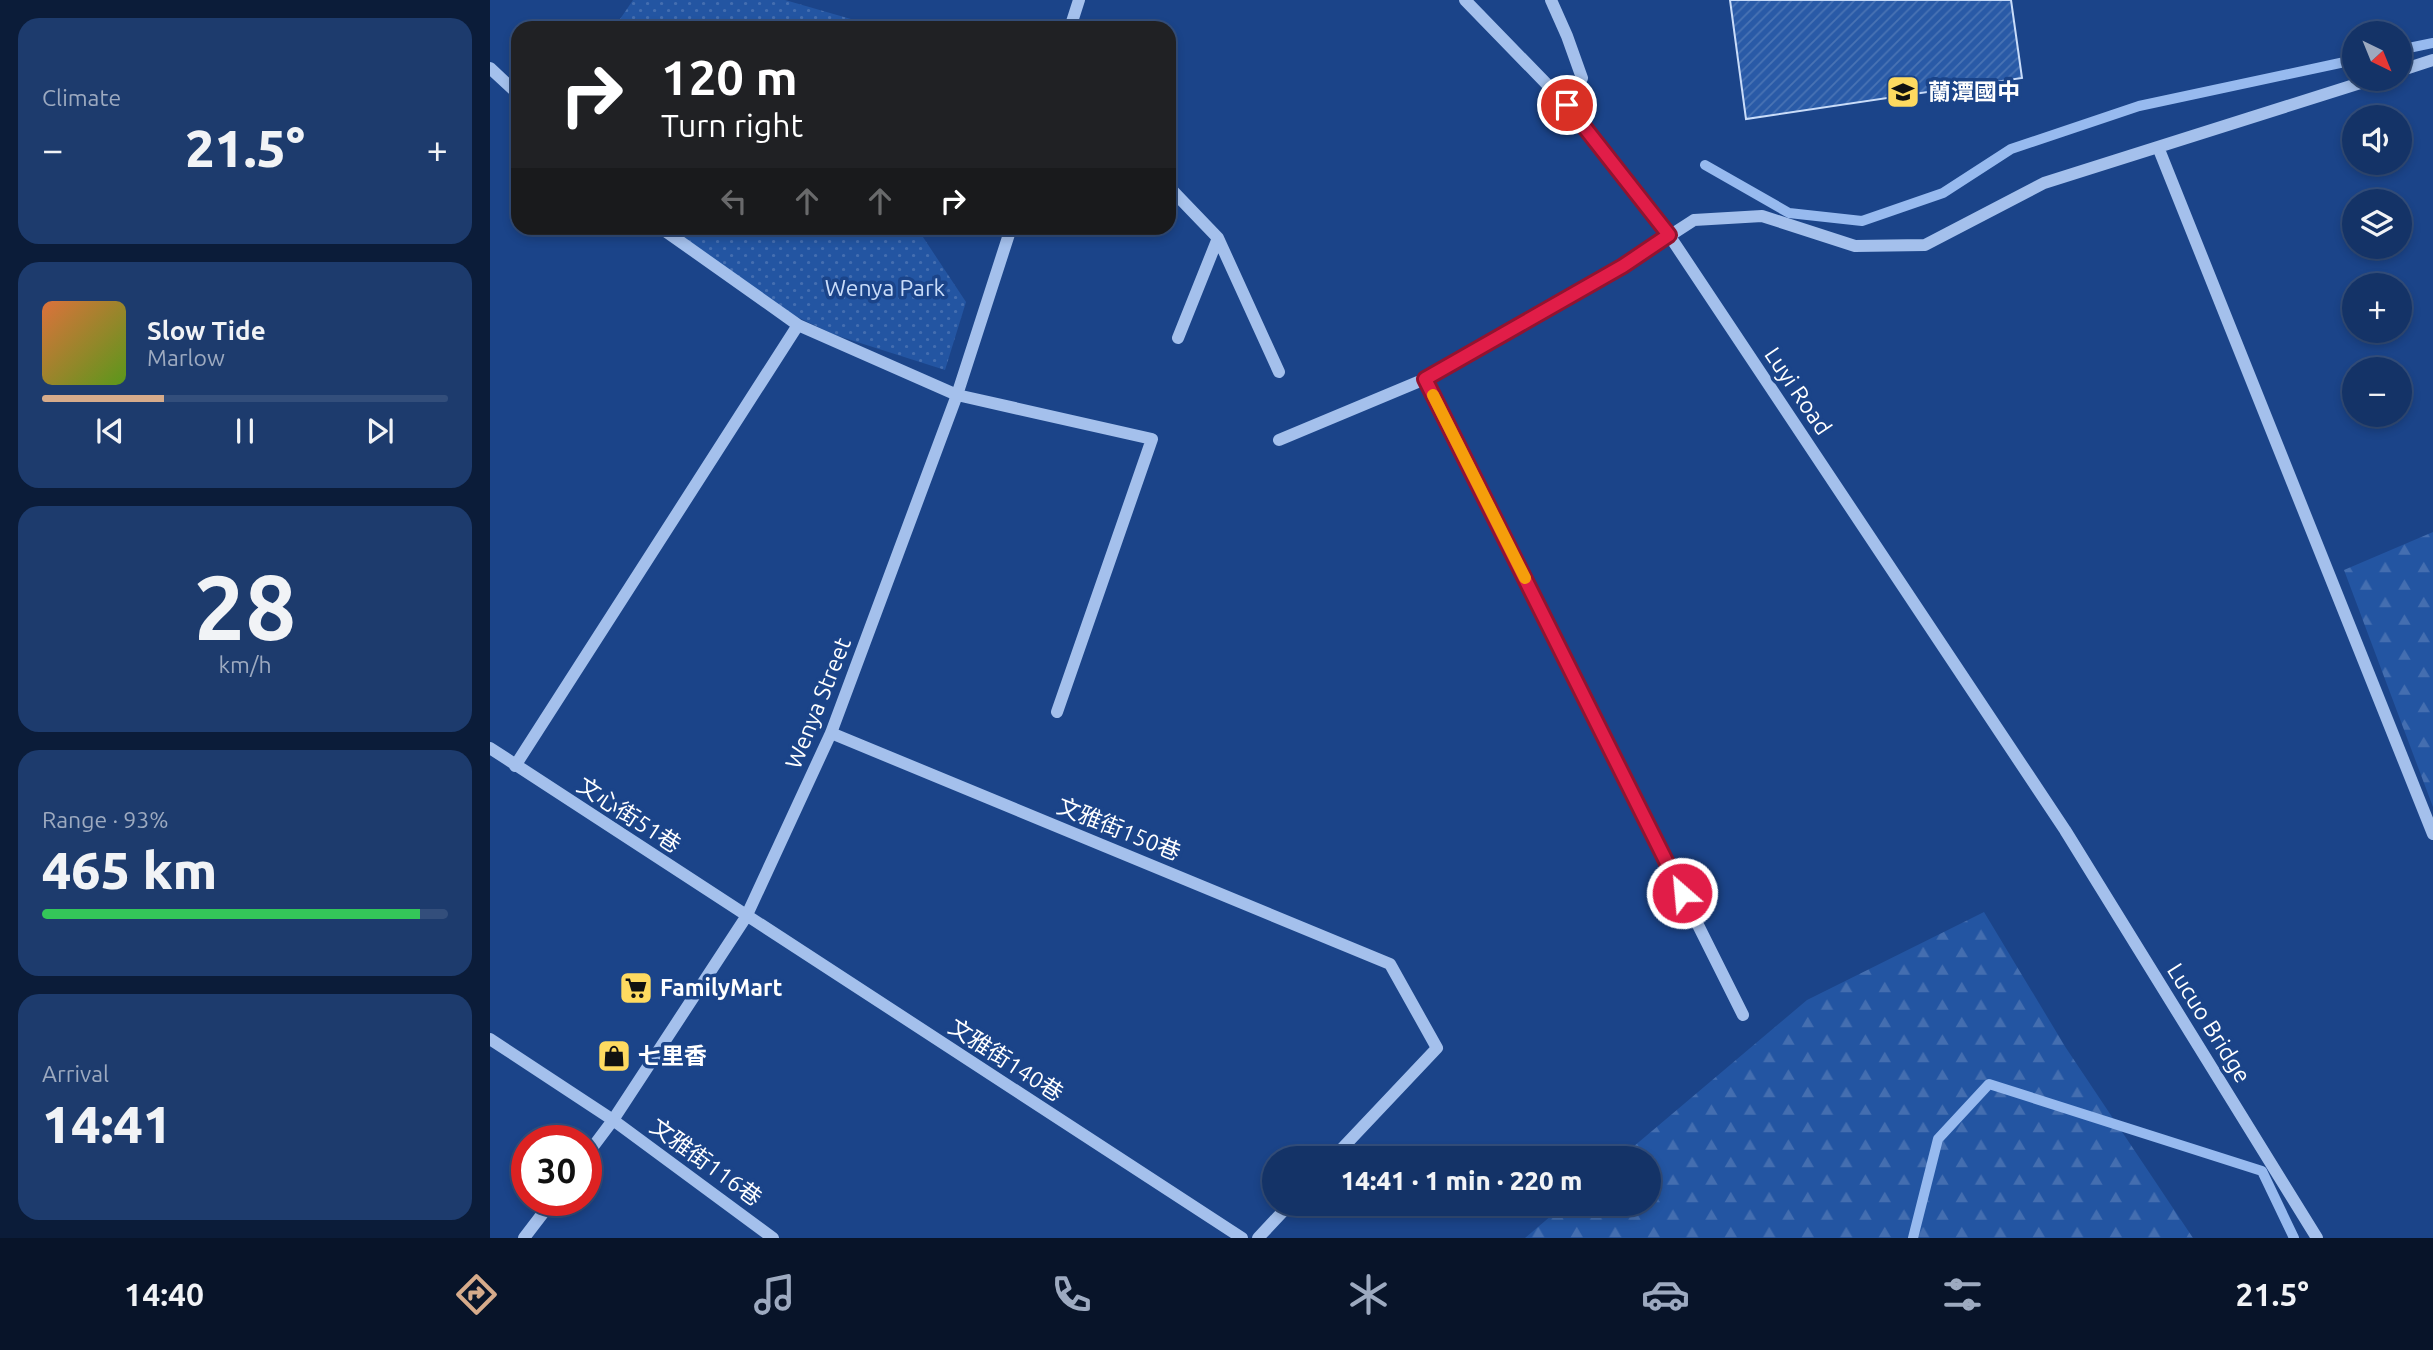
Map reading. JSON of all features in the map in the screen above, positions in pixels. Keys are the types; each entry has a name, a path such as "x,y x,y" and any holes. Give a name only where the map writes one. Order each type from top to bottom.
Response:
{"street":[{"path":"1072,21 1079,0"},
{"name":"Luyi Road","path":"1465,0 1567,105 1669,235 2065,830"},
{"path":"1551,0 1582,78 1567,105"},
{"path":"2412,67 2433,60"},
{"path":"490,68 511,88"},
{"path":"1279,440 1425,379 1623,266 1694,220 1762,216 1855,246 1925,245 2044,183 2342,89"},
{"path":"2158,147 2433,834"},
{"path":"1176,194 1219,238 1279,372"},
{"path":"671,235 799,325 957,395 1152,439 1056,712"},
{"name":"Wenya Street","path":"602,1135 746,916 831,733 957,395 1009,235"},
{"path":"1178,338 1219,238"},
{"path":"515,766 799,325"},
{"path":"1425,379 1744,1016"},
{"name":"文雅街150巷","path":"831,733 1390,964 1437,1048 1344,1146"},
{"name":"文心街51巷","path":"490,748 746,916"},
{"name":"Lucuo Bridge","path":"2065,830 2317,1238"},
{"name":"文雅街140巷","path":"746,916 1242,1238"},
{"name":"文雅街116巷","path":"490,1040 613,1120 774,1238"},
{"path":"524,1238 541,1216"},
{"path":"1258,1238 1279,1216"}],"green space":[{"path":"633,0 785,0 858,21 619,21"},
{"name":"Wenya Park","path":"667,235 922,235 966,302 945,370 835,335 770,304"},
{"path":"2433,532 2433,807 2344,570"},
{"path":"1984,912 2066,1048 2193,1238 1525,1238 1551,1216 1661,1216 1661,1146 1634,1146 1807,1000"}],"building":[{"path":"1730,0 2011,0 2022,78 1746,119"}],"waterway":[{"path":"2412,47 2433,43"},
{"path":"1705,165 1789,213 1862,221 1943,193 2011,149 2139,106 2342,63"},
{"path":"1913,1238 1938,1139 1989,1084 2262,1171 2294,1238"}],"slow traffic":[{"path":"1433,395 1525,578"}],"place":[{"name":"蘭潭國中","path":"1903,92"},
{"name":"FamilyMart","path":"636,988"},
{"name":"七里香","path":"614,1056"}],"route":[{"path":"1567,105 1669,235 1623,266 1425,379 1682,893"}]}
